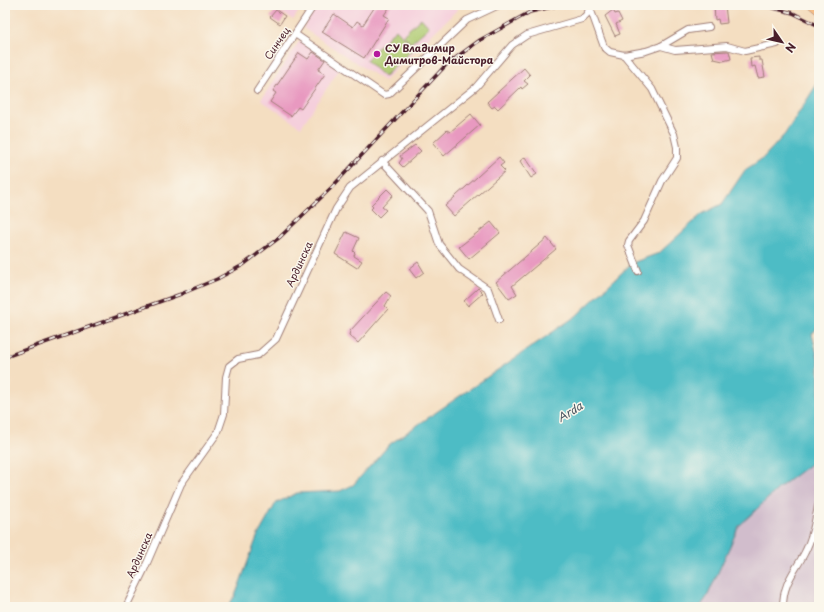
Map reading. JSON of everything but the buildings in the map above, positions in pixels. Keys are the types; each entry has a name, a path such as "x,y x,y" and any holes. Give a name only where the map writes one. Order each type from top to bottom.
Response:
{"main road":[{"path":"813,5 819,10"}],"street":[{"name":"Синчец","path":"257,91 314,5"},
{"path":"295,34 384,95 389,94 467,20 500,5"},
{"path":"590,6 604,47 610,52 624,55 640,53 661,46 688,30 709,27"},
{"name":"Ардинска","path":"126,607 144,570 172,500 181,484 218,432 224,414 226,377 229,366 238,359 258,355 276,339 342,198 361,178 476,87 512,45 527,35 582,19 587,14 590,6"},
{"path":"661,46 675,50 727,46 745,51 777,44"},
{"path":"624,55 652,89 674,134 677,147 677,158 662,181 644,221 629,241 628,245 638,271"},
{"path":"382,161 428,211 439,244 459,269 488,289 499,320"},
{"path":"784,607 785,587 807,547 814,530 818,506"}],"shaded area":[{"path":"271,5 303,5 293,20"},
{"name":"СУ Владимир Димитров-Майстора","path":"318,5 456,5 458,9 384,81 303,28"},
{"path":"300,40 341,67 301,127 261,100"},
{"path":"819,349 819,607 597,607"}],"green space":[{"path":"421,18 429,27 411,43 403,35"},
{"path":"396,29 414,48 384,77 366,60"}],"water":[{"name":"Arda","path":"819,81 819,326 812,334 819,363 819,440 813,462 780,487 739,526 707,597 700,607 227,607 235,596 257,537 276,503 297,493 340,491 353,485 390,444 576,316 632,263 659,253 702,214 722,204 745,170 763,158 785,134"}],"railway":[{"path":"5,357 181,294 217,279 243,265 280,237 332,187 446,65 480,40 530,12 560,5"},
{"path":"762,5 793,13 819,26"}],"place":[{"name":"СУ Владимир Димитров-Майстора","path":"377,54"}]}
